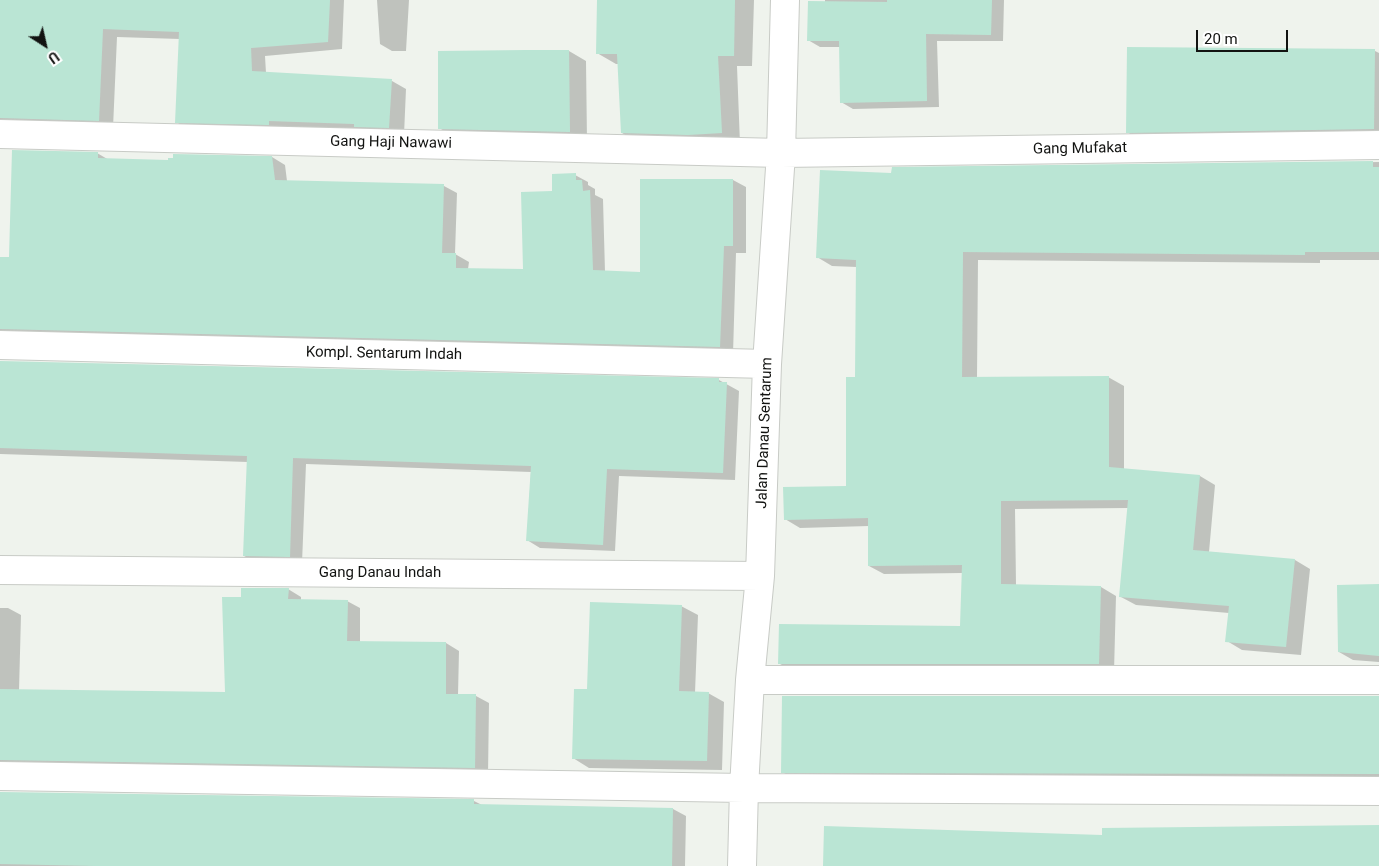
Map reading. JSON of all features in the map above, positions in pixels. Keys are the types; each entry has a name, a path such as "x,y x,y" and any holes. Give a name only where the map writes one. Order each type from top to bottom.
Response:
{"street":[{"name":"Jalan Danau Sentarum","path":"742,866 750,680 760,576 768,364 781,153 785,0"},
{"name":"Gang Haji Nawawi","path":"0,134 781,153"},
{"name":"Gang Mufakat","path":"781,153 1379,145"},
{"name":"Kompl. Sentarum Indah","path":"0,345 768,364"},
{"name":"Gang Danau Indah","path":"0,570 760,576"},
{"path":"750,680 1379,680"},
{"path":"0,776 744,788 1379,791"}],"building":[{"path":"0,0 330,0 328,42 251,48 252,71 392,79 389,128 354,127 354,124 269,121 269,125 175,123 179,32 103,29 99,121 0,118"},
{"path":"597,0 735,0 734,56 718,56 722,133 688,135 621,133 617,54 596,54"},
{"path":"887,0 992,0 991,35 926,34 927,101 840,103 839,41 807,41 808,1 887,2"},
{"path":"1127,47 1375,49 1374,129 1126,133"},
{"path":"569,50 570,132 438,129 438,51"},
{"path":"12,150 98,152 98,158 168,160 168,158 173,158 173,154 272,156 275,180 444,184 442,253 456,253 456,268 523,269 521,192 552,191 552,174 576,173 576,180 582,180 583,191 590,190 593,270 640,272 640,179 733,179 733,246 724,246 720,347 0,329 0,257 9,257"},
{"path":"1373,161 1373,167 1379,167 1379,252 1305,252 1305,255 963,252 962,377 1109,376 1109,467 1200,475 1193,550 1295,559 1286,647 1225,642 1229,606 1119,597 1128,500 1001,501 1001,584 1101,586 1099,664 778,664 779,624 960,626 962,565 868,566 868,518 784,520 783,487 846,486 846,377 855,377 856,260 816,258 820,170 891,173 892,167"},
{"path":"0,361 719,378 719,382 727,382 723,473 607,469 603,545 526,541 531,466 293,458 290,557 243,556 247,456 0,448"},
{"path":"1379,584 1379,656 1338,652 1337,585"},
{"path":"241,588 289,588 288,599 348,600 347,641 446,642 446,694 476,694 475,768 0,760 0,689 225,692 222,597 241,597"},
{"path":"590,602 682,605 679,691 709,692 707,761 572,759 574,689 587,689"},
{"path":"782,696 1379,696 1379,774 781,773"},
{"path":"0,792 474,799 474,804 673,808 672,866 96,866 0,864"},
{"path":"1379,825 1379,866 823,866 824,826 1102,835 1102,828"}]}
